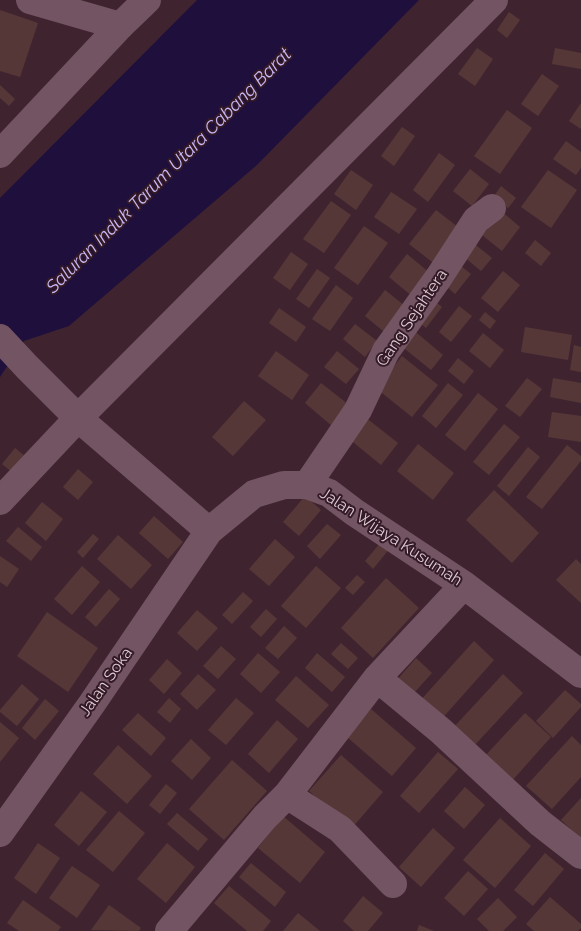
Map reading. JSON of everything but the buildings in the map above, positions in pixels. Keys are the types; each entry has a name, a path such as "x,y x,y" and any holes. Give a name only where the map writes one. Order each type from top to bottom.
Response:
{"street":[{"path":"30,0 120,26"},
{"path":"0,154 120,26 147,0"},
{"path":"0,501 78,418 494,0"},
{"name":"Gang Sejahtera","path":"307,485 358,410 386,351 439,277 476,220 492,208"},
{"path":"0,338 78,418 210,531"},
{"name":"Jalan Wijaya Kusumah","path":"210,531 254,494 284,485 307,485 329,493 354,512 464,585 581,674"},
{"name":"Jalan Soka","path":"0,833 210,531"},
{"path":"169,931 265,817 286,795 377,678 464,585"},
{"path":"377,678 441,731 540,823 581,855"},
{"path":"286,795 340,829 393,884"}],"water":[{"name":"Saluran Induk Tarum Utara Cabang Barat","path":"197,0 419,0 257,165 69,326 24,341 0,377 0,198"}]}
